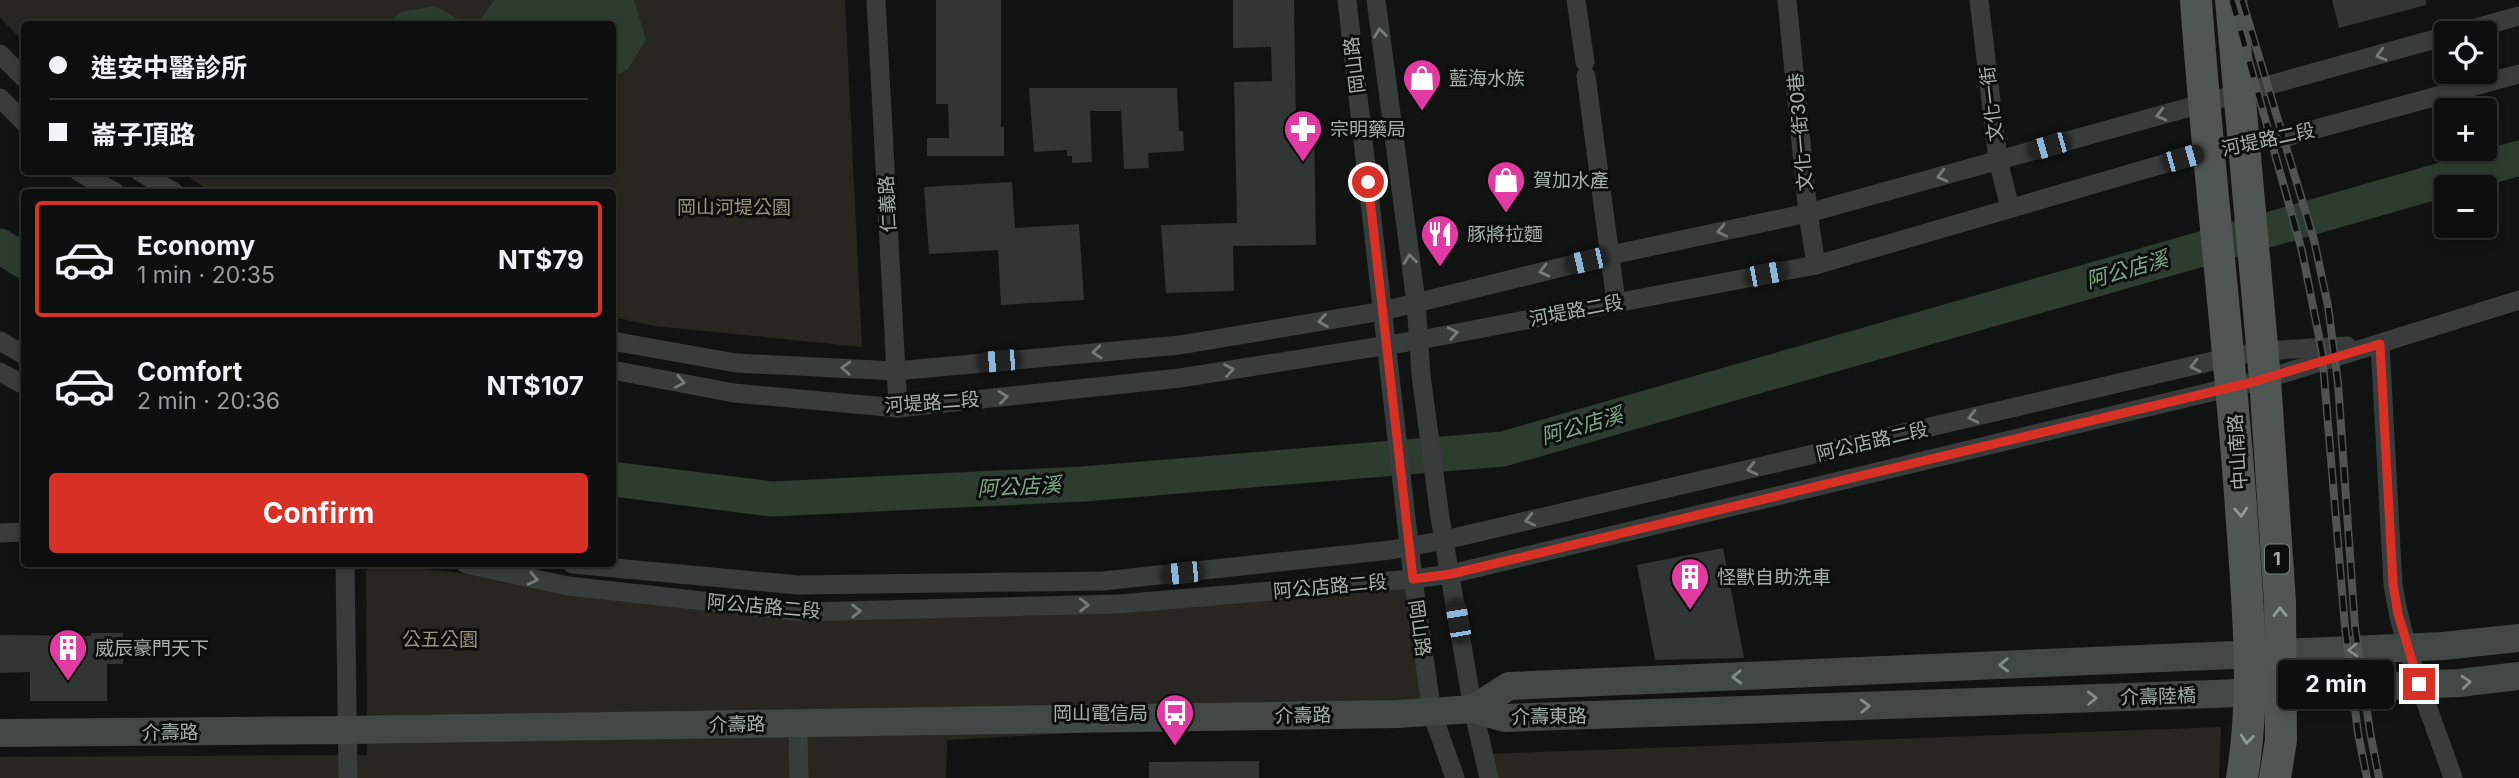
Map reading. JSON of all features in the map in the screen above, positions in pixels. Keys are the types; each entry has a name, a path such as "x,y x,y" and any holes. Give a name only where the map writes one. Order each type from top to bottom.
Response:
{"main road":[{"name":"中山南路","path":"2196,0 2203,104 2230,364 2247,601 2249,737 2242,778"},
{"name":"中山南路","path":"2231,0 2248,173 2280,602 2281,740 2274,778"},
{"name":"介壽陸橋","path":"1805,674 2443,646 2519,638"},
{"name":"介壽東路","path":"1473,709 1509,686 1805,674"},
{"name":"介壽陸橋","path":"1796,709 2459,683 2519,676"},
{"name":"介壽路","path":"0,733 1432,713 1473,709"},
{"name":"介壽東路","path":"1473,709 1505,718 1796,709"}],"street":[{"name":"仁義路","path":"876,0 898,408"},
{"name":"岡山路","path":"1347,0 1413,579 1432,713 1455,778"},
{"name":"岡山路","path":"1376,0 1416,302 1421,375 1440,518 1473,709 1489,778"},
{"path":"1576,0 1616,302"},
{"name":"文化一街30巷","path":"1787,0 1815,265"},
{"name":"文化一街","path":"1979,0 1998,160 2010,208"},
{"path":"2497,22 2519,16"},
{"name":"河堤路二段","path":"616,342 736,363 896,371 1180,345 1384,312 1611,255 1808,213 2434,39"},
{"path":"0,54 21,75"},
{"name":"河堤路二段","path":"616,371 734,393 898,408 1180,378 1420,340 1815,265 2010,208 2209,164 2245,142 2283,138 2519,74"},
{"path":"0,98 21,119"},
{"path":"84,175 110,189"},
{"path":"145,175 169,189"},
{"name":"阿公店路二段","path":"604,567 798,585 1103,581 1410,547 2262,357 2380,344 2519,300"},
{"path":"0,341 21,353"},
{"path":"2380,344 2393,584 2398,614 2426,707 2453,778"},
{"name":"阿公店路二段","path":"480,567 568,586 802,612 1119,604 1413,579 1451,574 2230,364 2262,357 2380,344"},
{"path":"0,372 21,383"},
{"path":"0,533 21,532"},
{"path":"345,567 348,778"},
{"path":"798,723 799,778"}],"green space":[{"name":"岡山河堤公園","path":"0,0 845,0 862,347 654,326 616,318 616,189 206,189 186,175 616,175 616,21 21,21 21,39 0,18"},
{"name":"公五公園","path":"408,567 802,612 1413,579 1432,713 947,740 946,778 0,778 0,757 367,755 366,568"},
{"path":"2221,727 2219,778 1492,778 1483,754"}],"shaded area":[{"path":"494,0 634,0 646,40 628,69 616,75 616,21 469,21 481,19"},
{"path":"435,6 461,21 391,21 401,12"}],"building":[{"path":"936,0 1001,0 1001,127 1004,127 1004,156 927,156 927,138 949,138 948,104 936,104"},
{"path":"1233,0 1294,0 1296,126 1314,125 1316,245 1233,246 1234,291 1166,293 1161,225 1237,223 1234,82 1272,81 1271,47 1233,48"},
{"path":"2332,0 2426,0 2426,5 2339,28"},
{"path":"1029,88 1177,88 1179,131 1183,131 1184,151 1148,153 1149,168 1124,169 1121,111 1090,111 1092,162 1072,163 1072,156 1067,156 1067,150 1034,152"},
{"path":"1012,182 1015,228 1079,224 1084,300 1001,305 998,250 929,254 924,187"},
{"name":"怪獸自助洗車","path":"1723,548 1744,658 1655,660 1637,565"},
{"name":"威辰豪門天下","path":"91,633 123,633 123,664 107,664 107,701 30,701 30,672 0,673 0,635 91,636"},
{"path":"1259,761 1259,778 1149,778 1149,762"}],"waterway":[{"name":"阿公店溪","path":"616,480 772,499 1083,484 1503,449 2519,158"},
{"name":"阿公店溪","path":"0,246 21,259"}],"railway":[{"path":"2232,0 2302,251 2322,352 2345,627 2358,733 2367,778"},
{"path":"2242,0 2314,240 2328,306 2338,383 2355,627 2379,778"}],"place":[{"name":"藍海水族","path":"1422,112"},
{"name":"宗明藥局","path":"1303,163"},
{"name":"賀加水產","path":"1506,214"},
{"name":"豚將拉麵","path":"1440,268"},
{"name":"怪獸自助洗車","path":"1690,611"},
{"name":"威辰豪門天下","path":"68,682"},
{"name":"岡山電信局","path":"1175,747"}],"route":[{"path":"1368,182 1413,579 1451,574 2265,379 2380,344 2393,584 2404,638 2419,684"}]}
